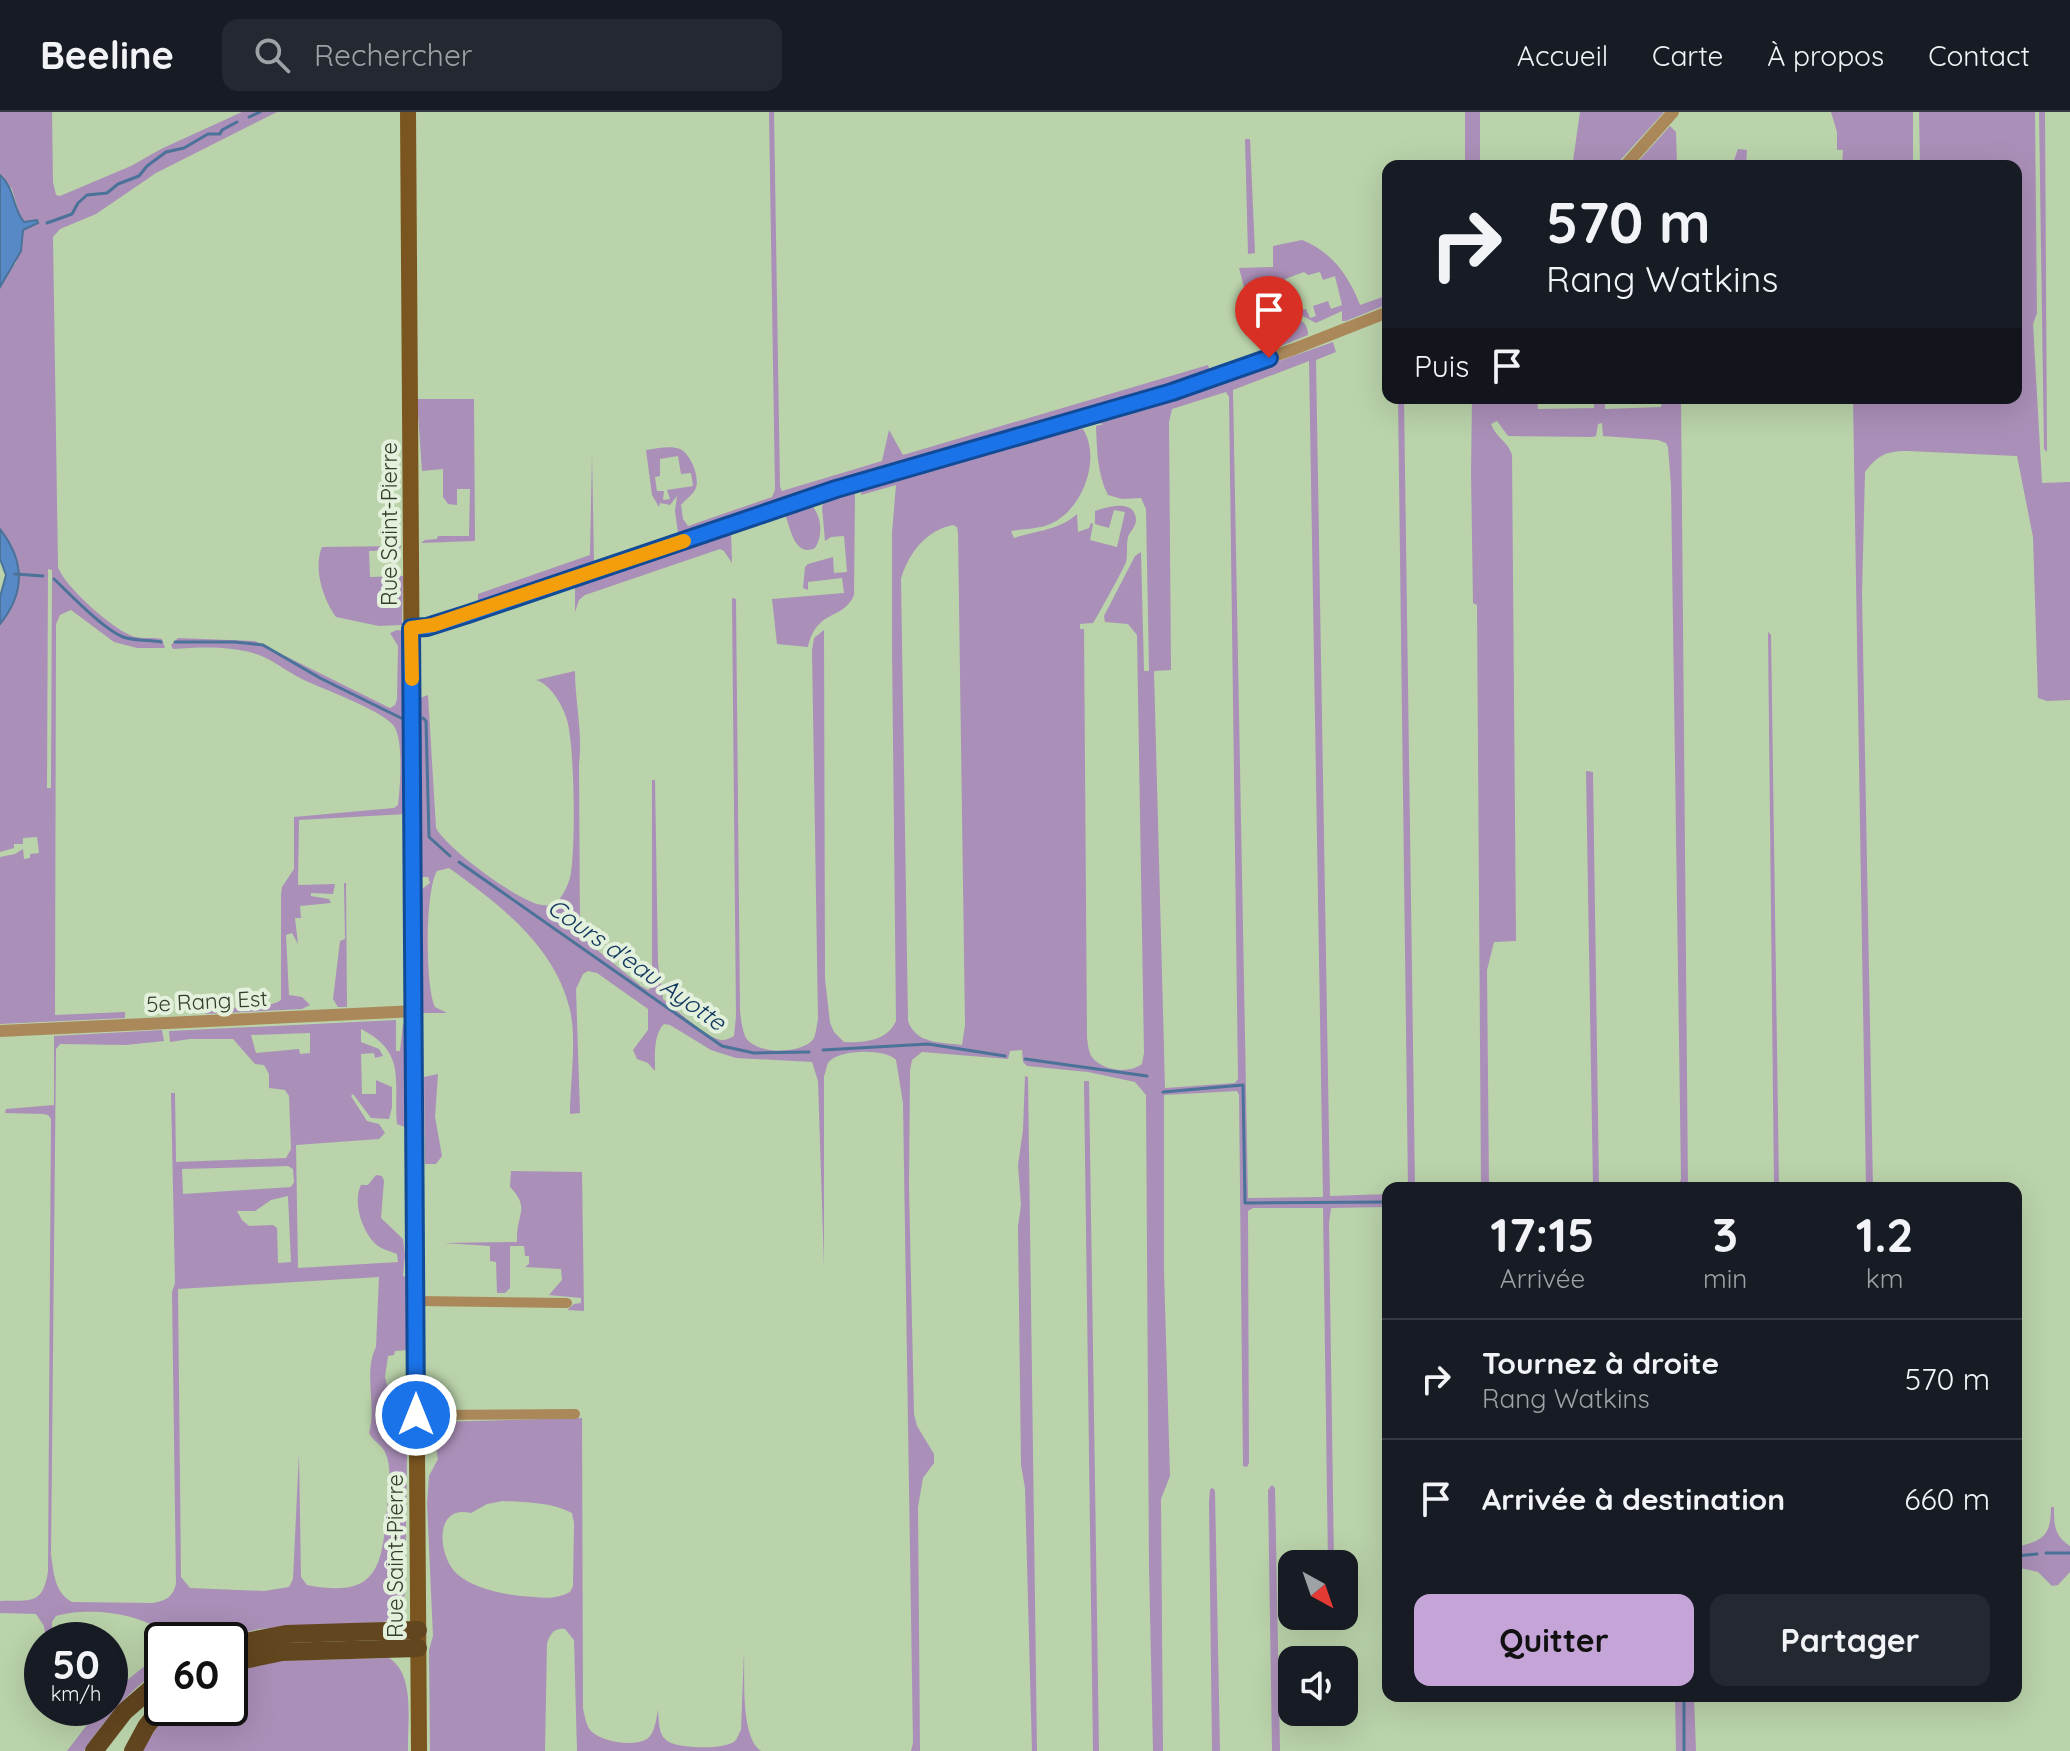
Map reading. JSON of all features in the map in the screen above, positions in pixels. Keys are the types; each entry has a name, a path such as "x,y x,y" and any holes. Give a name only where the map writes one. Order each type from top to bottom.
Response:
{"highway":[{"path":"248,1641 286,1634 418,1639"},
{"path":"248,1658 418,1639"},
{"path":"94,1751 124,1712 144,1695"},
{"path":"133,1751 147,1726"}],"main road":[{"name":"Rue Saint-Pierre","path":"408,112 419,1751"}],"street":[{"path":"1630,160 1673,112"},
{"path":"411,628 427,627 468,614 836,489 1172,392 1282,354 1382,314"},
{"name":"5e Rang Est","path":"0,1031 416,1011"},
{"path":"417,1301 567,1303"},
{"path":"416,1415 575,1414"}],"shaded area":[{"path":"0,112 52,112 53,182 56,195 60,196 131,166 242,112 277,112 156,173 96,214 60,229 53,237 58,567 70,585 104,618 127,634 162,639 165,648 137,648 114,642 71,610 60,615 56,624 55,1015 125,1012 125,1018 0,1024 0,857 23,849 24,859 30,858 30,854 39,853 37,837 23,838 23,844 14,844 14,848 0,852 0,624 13,602 17,577 13,552 0,529 0,287 16,263 23,230 37,224 24,222 20,217 12,189 0,175","holes":["48,569 52,570 51,788 47,788"]},
{"path":"769,112 774,112 782,491 882,461 889,430 903,455 1208,365 1210,371 678,533 675,511 677,496 670,505 660,503 659,507 652,495 646,450 676,448 691,461 697,485 681,505 683,519 688,526 772,497 775,490","holes":["678,456 681,474 691,473 693,486 667,490 670,499 663,500 664,491 657,491 655,477 660,476 660,459"]},
{"path":"1465,112 1480,112 1480,160 1465,160"},
{"path":"1580,112 1664,112 1620,160 1573,160"},
{"path":"1831,112 1913,112 1913,160 1842,160 1843,150 1837,150 1837,132"},
{"path":"1919,112 2035,112 2037,313 2033,324 2042,483 2070,482 2070,700 2047,701 2038,698 2033,537 2017,456 1907,451 1888,453 1878,458 1865,472 1862,593 1873,1182 1866,1182 1853,404 2022,404 2022,160 1920,160"},
{"path":"2039,112 2045,112 2047,452 2044,449"},
{"path":"1670,126 1676,132 1677,160 1639,160"},
{"path":"1245,139 1250,139 1255,253 1248,254"},
{"path":"1738,149 1747,150 1746,160 1734,160"},
{"path":"1302,240 1331,258 1351,284 1360,305 1382,297 1382,306 1346,321 1342,321 1342,311 1316,323 1291,310 1270,305 1265,295 1273,293 1269,280 1244,287 1239,268 1273,267 1273,246","holes":["1304,272 1308,275 1320,272 1323,280 1335,276 1342,305 1331,309 1328,301 1313,306 1316,316 1310,318 1306,309 1296,312 1289,301 1292,299 1285,279"]},
{"path":"1285,315 1301,320 1308,335 1271,350 1265,338 1265,324 1270,316"},
{"path":"1333,342 1336,352 1316,360 1330,1196 1382,1194 1382,1207 1331,1208 1334,1550 1328,1550 1323,1208 1253,1208 1248,1211 1249,1463 1247,1467 1243,1466 1239,1095 1237,1091 1164,1095 1164,1271 1170,1476 1161,1499 1163,1751 1153,1751 1146,1095 1135,1082 1088,1072 1027,1066 1023,1062 1022,1050 1010,1051 1008,1059 922,1052 912,1060 910,1071 914,1414 917,1426 934,1454 934,1463 923,1478 918,1507 920,1751 911,1751 903,1103 896,1060 882,1053 862,1052 841,1055 827,1065 824,1076 824,1266 818,1081 812,1062 736,1058 711,1050 664,1024 656,1040 655,1071 648,1063 637,1059 633,1050 648,1030 648,1009 597,973 588,971 583,974 576,989 580,1113 570,1114 573,1035 563,987 552,966 523,928 449,868 437,871 433,881 428,939 432,996 435,1007 447,1013 423,1013 422,889 430,883 428,877 421,877 420,698 428,695 436,828 468,861 501,885 531,902 555,905 570,878 572,865 574,797 571,748 569,729 561,706 550,690 536,680 575,671 580,741 580,930 585,940 641,986 648,990 652,987 652,780 655,780 658,963 663,999 708,1035 727,1039 734,1036 736,1016 732,598 736,599 740,1011 744,1033 750,1042 768,1049 790,1050 808,1044 814,1038 818,1019 812,650 814,638 824,630 825,979 830,1023 844,1042 881,1037 896,1021 892,533 896,485 861,495 862,491 1076,427 1080,428 1077,430 1083,429 1090,455 1089,470 1079,497 1070,509 1048,525 1011,531 1014,538 1055,527 1077,514 1078,532 1089,528 1091,523 1090,540 1117,547 1125,512 1114,510 1109,528 1095,524 1095,511 1126,506 1134,513 1136,520 1128,537 1124,566 1093,623 1080,624 1080,629 1084,629 1088,1048 1096,1062 1109,1068 1123,1070 1137,1067 1142,1064 1144,1053 1137,635 1128,624 1105,622 1104,616 1135,556 1141,552 1144,671 1149,671 1146,509 1141,498 1122,499 1108,495 1097,452 1096,426 1104,424 1098,423 1099,420 1169,400","holes":["1309,361 1323,1197 1248,1198 1233,390","1226,392 1229,397 1238,1079 1235,1083 1165,1088 1154,671 1171,670 1169,422 1172,409","953,525 957,527 965,1025 962,1045 923,1038 908,1021 901,579 908,561 920,544 934,532"]},
{"path":"417,399 474,399 475,541 421,543 438,536 469,536 470,489 457,489 457,505 448,504 443,497 443,469 422,471"},
{"path":"1398,404 1404,404 1415,1182 1408,1182"},
{"path":"1472,404 1538,404 1538,409 1594,408 1594,404 1605,404 1605,409 1681,404 1688,1182 1680,1182 1668,447 1658,440 1603,436 1602,423 1598,424 1596,436 1592,437 1508,436 1497,421 1491,424 1512,455 1516,941 1494,942 1487,970 1489,1182 1481,1182 1477,605 1473,603"},
{"path":"592,454 594,564 478,602 478,594 590,555"},
{"path":"855,493 854,595 843,609 817,626 808,647 777,644 772,599 844,593 842,578 808,582 808,590 803,588 805,567 833,557 834,573 847,572 844,536 825,541 822,507 824,502"},
{"path":"812,506 818,516 820,532 815,548 809,550 795,542 786,517 788,513"},
{"path":"731,532 732,563 720,549 585,595 579,600 575,612 575,585"},
{"path":"402,546 398,550 369,551 370,577 403,576 402,625 379,626 336,617 321,583 319,555 322,547"},
{"path":"403,631 404,635 406,814 299,820 298,885 335,884 333,894 311,893 311,896 329,899 331,903 300,906 301,918 295,918 298,944 292,933 286,935 289,995 302,997 310,1005 302,1009 206,1014 205,1002 221,1007 243,1008 281,1000 281,895 282,887 294,869 294,817 394,808 398,805 400,753 397,733 387,720 266,658 234,649 173,649 171,645 178,638 255,641 390,708 397,699 398,646 390,633"},
{"path":"1768,632 1771,635 1779,1182 1774,1182"},
{"path":"1586,771 1593,772 1599,1182 1593,1182"},
{"path":"344,883 347,1007 338,1007 333,999 340,941 345,939"},
{"path":"396,1020 396,1051 400,1051 403,1023 407,1032 408,1124 405,1127 397,1124 392,1059 376,1038 361,1029 361,1042 379,1049 383,1056 375,1058 374,1053 361,1054 362,1094 376,1094 376,1080 392,1087 389,1119 371,1118 353,1094 351,1096 367,1121 379,1124 385,1133 379,1139 296,1145 298,1268 398,1262 397,1254 373,1241 360,1218 358,1200 361,1185 368,1185 376,1175 382,1176 384,1181 381,1218 403,1239 403,1276 408,1277 408,1350 395,1351 394,1355 388,1356 385,1377 387,1385 407,1386 408,1389 405,1592 402,1608 390,1620 248,1632 248,1622 145,1622 112,1613 82,1612 56,1616 52,1622 41,1622 36,1614 0,1613 0,1601 27,1600 39,1596 48,1571 51,1119 43,1114 5,1113 6,1109 54,1105 54,1036 162,1030 164,1041 126,1045 60,1044 56,1049 51,1555 54,1575 62,1593 72,1602 153,1603 168,1598 176,1584 171,1093 175,1093 176,1162 286,1158 291,1149 289,1096 285,1090 269,1088 269,1074 264,1065 255,1064 233,1039 170,1042 169,1031","holes":["310,1033 310,1053 300,1054 299,1049 256,1053 251,1035","288,1166 293,1169 294,1182 291,1187 183,1194 182,1169","288,1196 291,1262 278,1263 277,1228 273,1225 249,1226 237,1211 255,1211 271,1200","379,1277 376,1347 370,1379 372,1412 369,1433 385,1452 389,1479 382,1547 372,1574 349,1587 331,1588 307,1585 301,1577 299,1453 293,1579 289,1587 264,1591 190,1588 181,1577 178,1289"]},
{"path":"438,1074 435,1117 442,1156 436,1164 425,1164 424,1077"},
{"path":"1025,1076 1028,1077 1037,1751 1032,1751 1025,1488 1021,1465 1018,1226 1021,1205 1018,1165"},
{"path":"1084,1081 1089,1081 1099,1751 1093,1751"},
{"path":"511,1171 582,1172 584,1311 567,1310 581,1303 581,1298 549,1295 562,1280 561,1269 525,1267 529,1264 529,1256 525,1256 524,1246 510,1246 510,1288 505,1293 497,1293 496,1262 490,1261 490,1246 444,1243 517,1242 521,1206 510,1187"},
{"path":"582,1418 583,1709 588,1727 597,1736 611,1741 641,1741 652,1733 658,1710 662,1734 671,1743 700,1747 730,1744 741,1730 744,1652 747,1720 754,1744 761,1751 577,1751 574,1640 565,1629 558,1629 547,1643 545,1751 430,1751 429,1650 433,1636 427,1503 429,1476 438,1459 436,1448 428,1437 428,1428 435,1422","holes":["503,1501 547,1505 572,1513 573,1586 570,1592 546,1598 496,1592 464,1579 451,1566 443,1545 445,1524 450,1516 459,1512 471,1513 487,1504"]},
{"path":"1272,1485 1275,1488 1280,1751 1272,1751 1268,1490"},
{"path":"1213,1488 1220,1751 1212,1751 1209,1502 1210,1489"},
{"path":"2051,1507 2054,1507 2058,1534 2070,1546 2070,1572 2058,1585 2052,1586 2038,1572 2022,1568 2022,1545 2044,1536"},
{"path":"389,1658 398,1666 407,1688 408,1751 141,1751 158,1726 248,1726 248,1667 274,1661"},
{"path":"144,1667 144,1682 128,1696 128,1680"},
{"path":"1675,1702 1694,1702 1696,1751 1676,1751"},
{"path":"86,1726 102,1726 84,1751 67,1751"}],"water":[{"path":"0,175 24,222 37,220 38,223 23,230 21,251 0,287"},
{"path":"0,529 14,553 19,576 14,600 0,624 0,597 6,575 0,559"}],"waterway":[{"path":"249,117 260,112"},
{"path":"47,223 72,214 87,195 107,193 118,184 139,176 166,152 184,148 208,134 220,134 237,122"},
{"name":"Cours d'eau Ayotte","path":"15,574 43,576"},
{"name":"Cours d'eau Ayotte","path":"54,579 115,633 128,638 161,642"},
{"name":"Cours d'eau Ayotte","path":"175,642 263,645 320,678 401,718"},
{"name":"Cours d'eau Ayotte","path":"423,718 426,721 429,837 450,856"},
{"name":"Cours d'eau Ayotte","path":"459,862 722,1046 754,1053 809,1052"},
{"name":"Cours d'eau Ayotte","path":"823,1050 928,1044 1005,1056"},
{"name":"Cours d'eau Ayotte","path":"1025,1059 1147,1076"},
{"name":"Cours d'eau Ayotte","path":"1163,1092 1243,1085 1245,1203 1382,1202"},
{"path":"2046,1553 2070,1553"},
{"path":"2022,1555 2037,1554"},
{"path":"1684,1702 1684,1751"}],"slow traffic":[{"path":"412,679 411,628 433,625 684,541"}],"route":[{"path":"416,1415 416,1035 411,628 427,627 468,614 836,489 1172,392 1269,358"}]}
